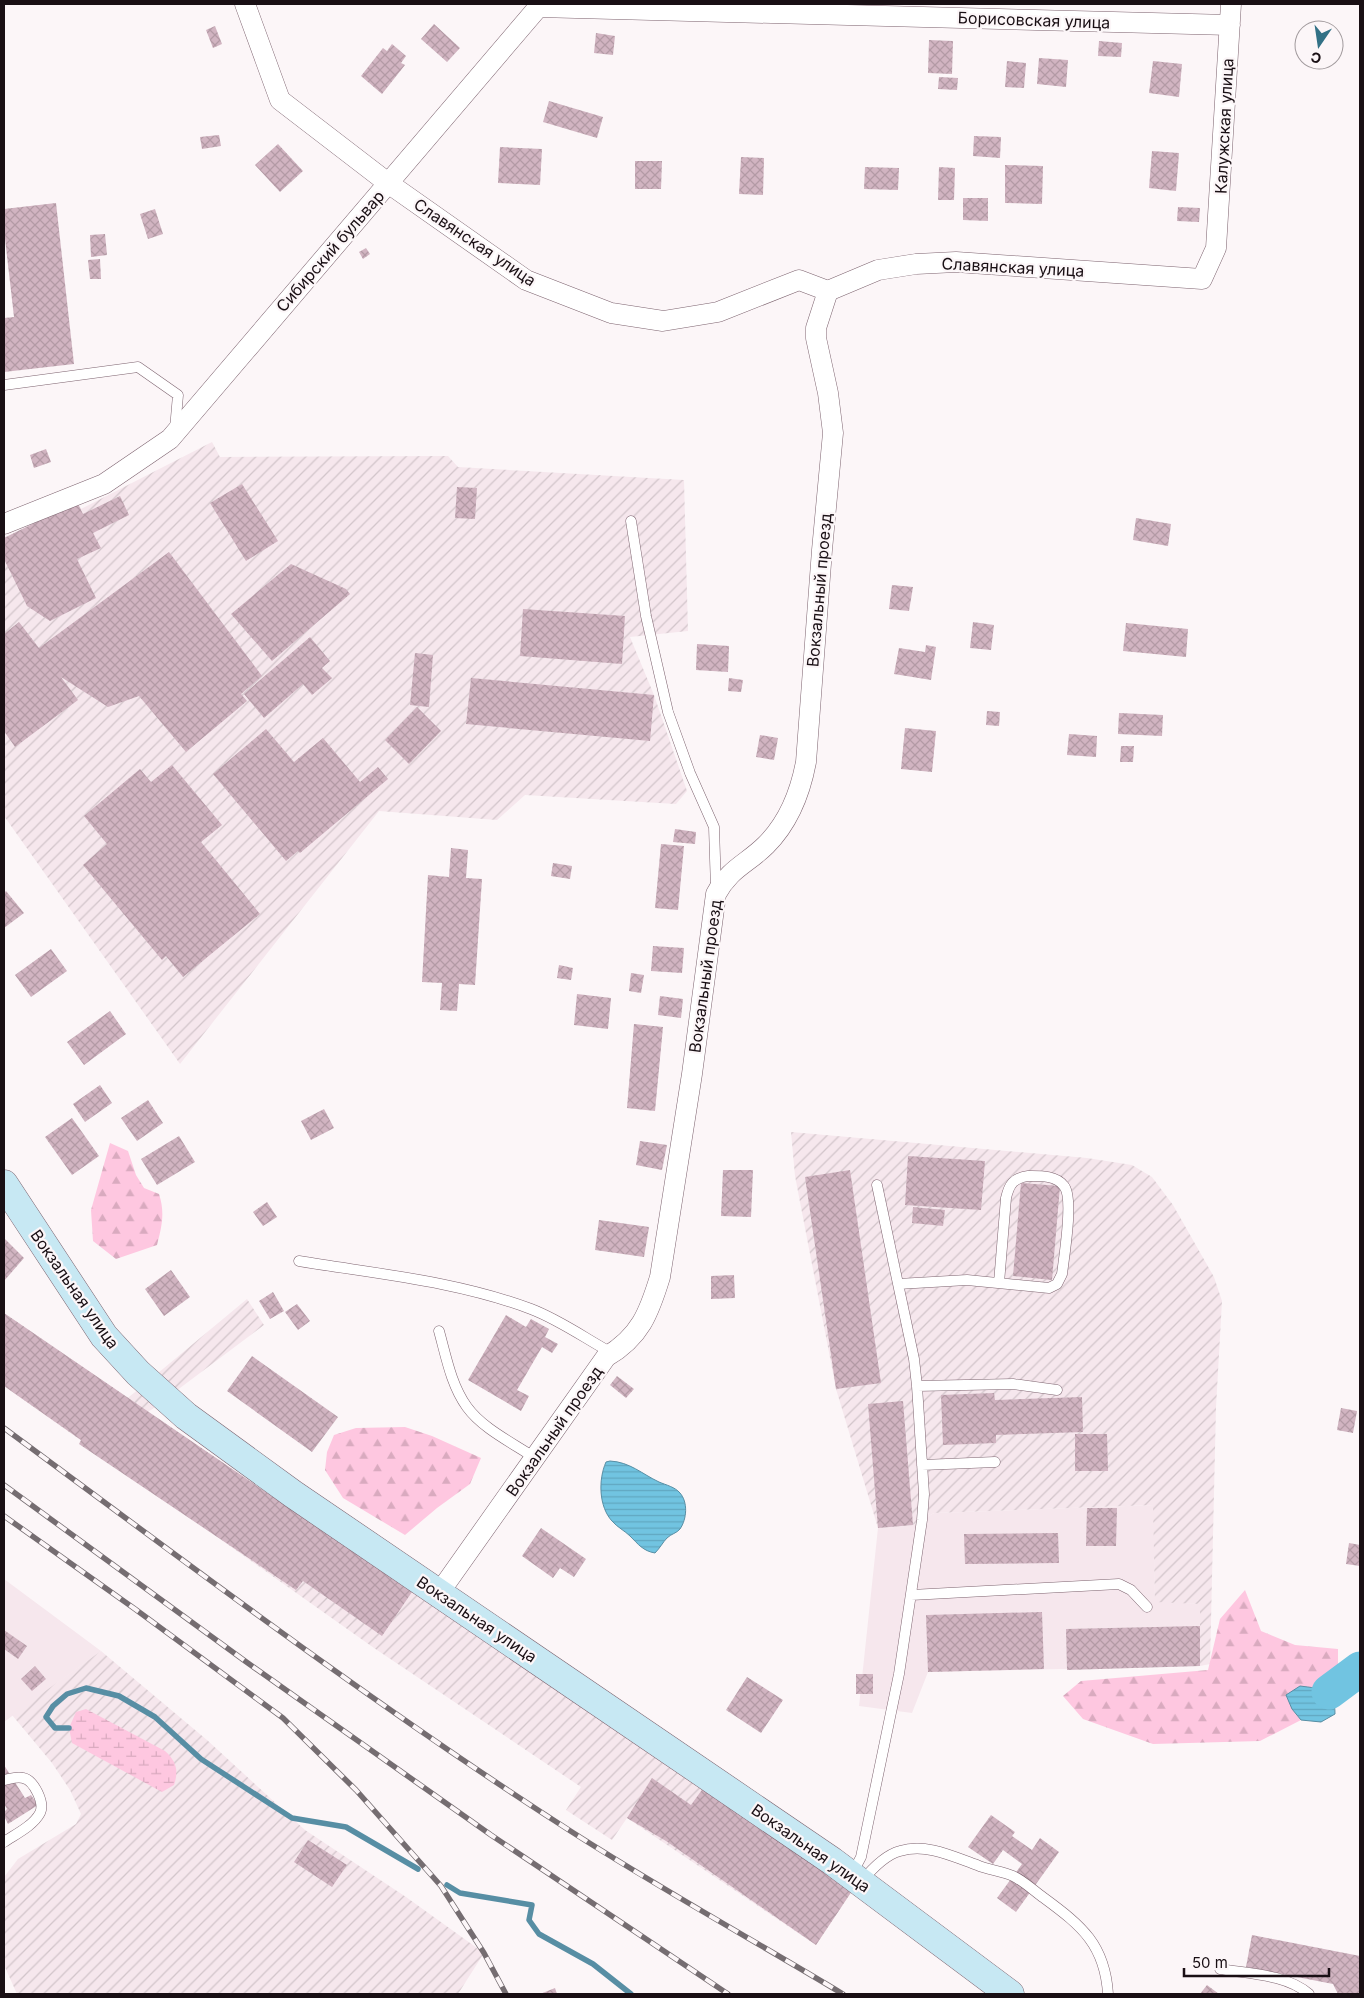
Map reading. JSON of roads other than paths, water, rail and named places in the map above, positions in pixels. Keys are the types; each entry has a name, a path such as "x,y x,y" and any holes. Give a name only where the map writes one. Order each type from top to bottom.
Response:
{"main road":[{"name":"Вокзальная улица","path":"4,1184 100,1330 146,1382 186,1416 439,1594 856,1879 1010,1994"}],"street":[{"name":"Славянская улица","path":"245,4 280,100 388,183 526,280 610,313 663,320 718,312 799,280 828,291 878,270 916,264 956,262 1202,279 1216,248"},
{"name":"Калужская улица","path":"1216,248 1231,4"},
{"name":"Сибирский бульвар","path":"4,524 104,484 170,439 540,5"},
{"name":"Борисовская улица","path":"540,5 1230,25"},
{"name":"Вокзальный проезд","path":"439,1594 606,1357 623,1347 636,1334 652,1302 660,1276 692,1074 716,894 730,873 767,845 784,822 799,796 806,762 833,433 828,393 816,338 816,328 828,291"}],"lane":[{"path":"4,385 138,367 178,395 175,432"},
{"path":"631,520 646,616 668,712 690,773 714,827 716,894"},
{"path":"898,1284 967,1280 999,1284 1049,1288 1056,1284 1062,1274 1069,1198 1065,1186 1054,1178 1038,1176 1020,1177 1010,1184 1006,1198 999,1284"},
{"path":"856,1879 892,1710 922,1520 922,1465 918,1386 877,1185"},
{"path":"300,1261 427,1280 504,1300 550,1318 612,1353"},
{"path":"439,1331 457,1389 467,1408 484,1424 535,1458"},
{"path":"918,1386 1013,1384 1057,1390"},
{"path":"922,1465 995,1462"},
{"path":"911,1595 1119,1584 1131,1590 1147,1607"},
{"path":"4,1780 26,1778 42,1803 42,1809 34,1822 4,1842"},
{"path":"856,1879 890,1855 899,1851 914,1849 936,1850 986,1869 1013,1876 1060,1910 1089,1937 1105,1967 1108,1994"},
{"path":"1220,1970 1275,1978 1297,1986 1309,1994"}],"water":[{"path":"610,1461 630,1466 676,1489 683,1497 686,1511 682,1525 679,1530 667,1538 655,1553 641,1547 614,1523 604,1508 601,1493 603,1469 606,1462"},
{"path":"1300,1686 1326,1691 1333,1699 1335,1714 1321,1722 1301,1720 1292,1709 1286,1695"}],"waterway":[{"path":"1329,1692 1360,1669"},
{"path":"69,1728 55,1728 46,1717 53,1706 67,1694 86,1688 119,1696 155,1717 201,1759 292,1818 346,1827 418,1869"},
{"path":"447,1885 460,1893 532,1905 529,1920 539,1934 593,1964 631,1994"}],"railway":[{"path":"4,1428 214,1584 427,1736 639,1874 843,1994"},
{"path":"4,1485 245,1661 491,1835 728,1994"},
{"path":"4,1516 283,1718 356,1790 441,1886 484,1953 506,1994"}]}
